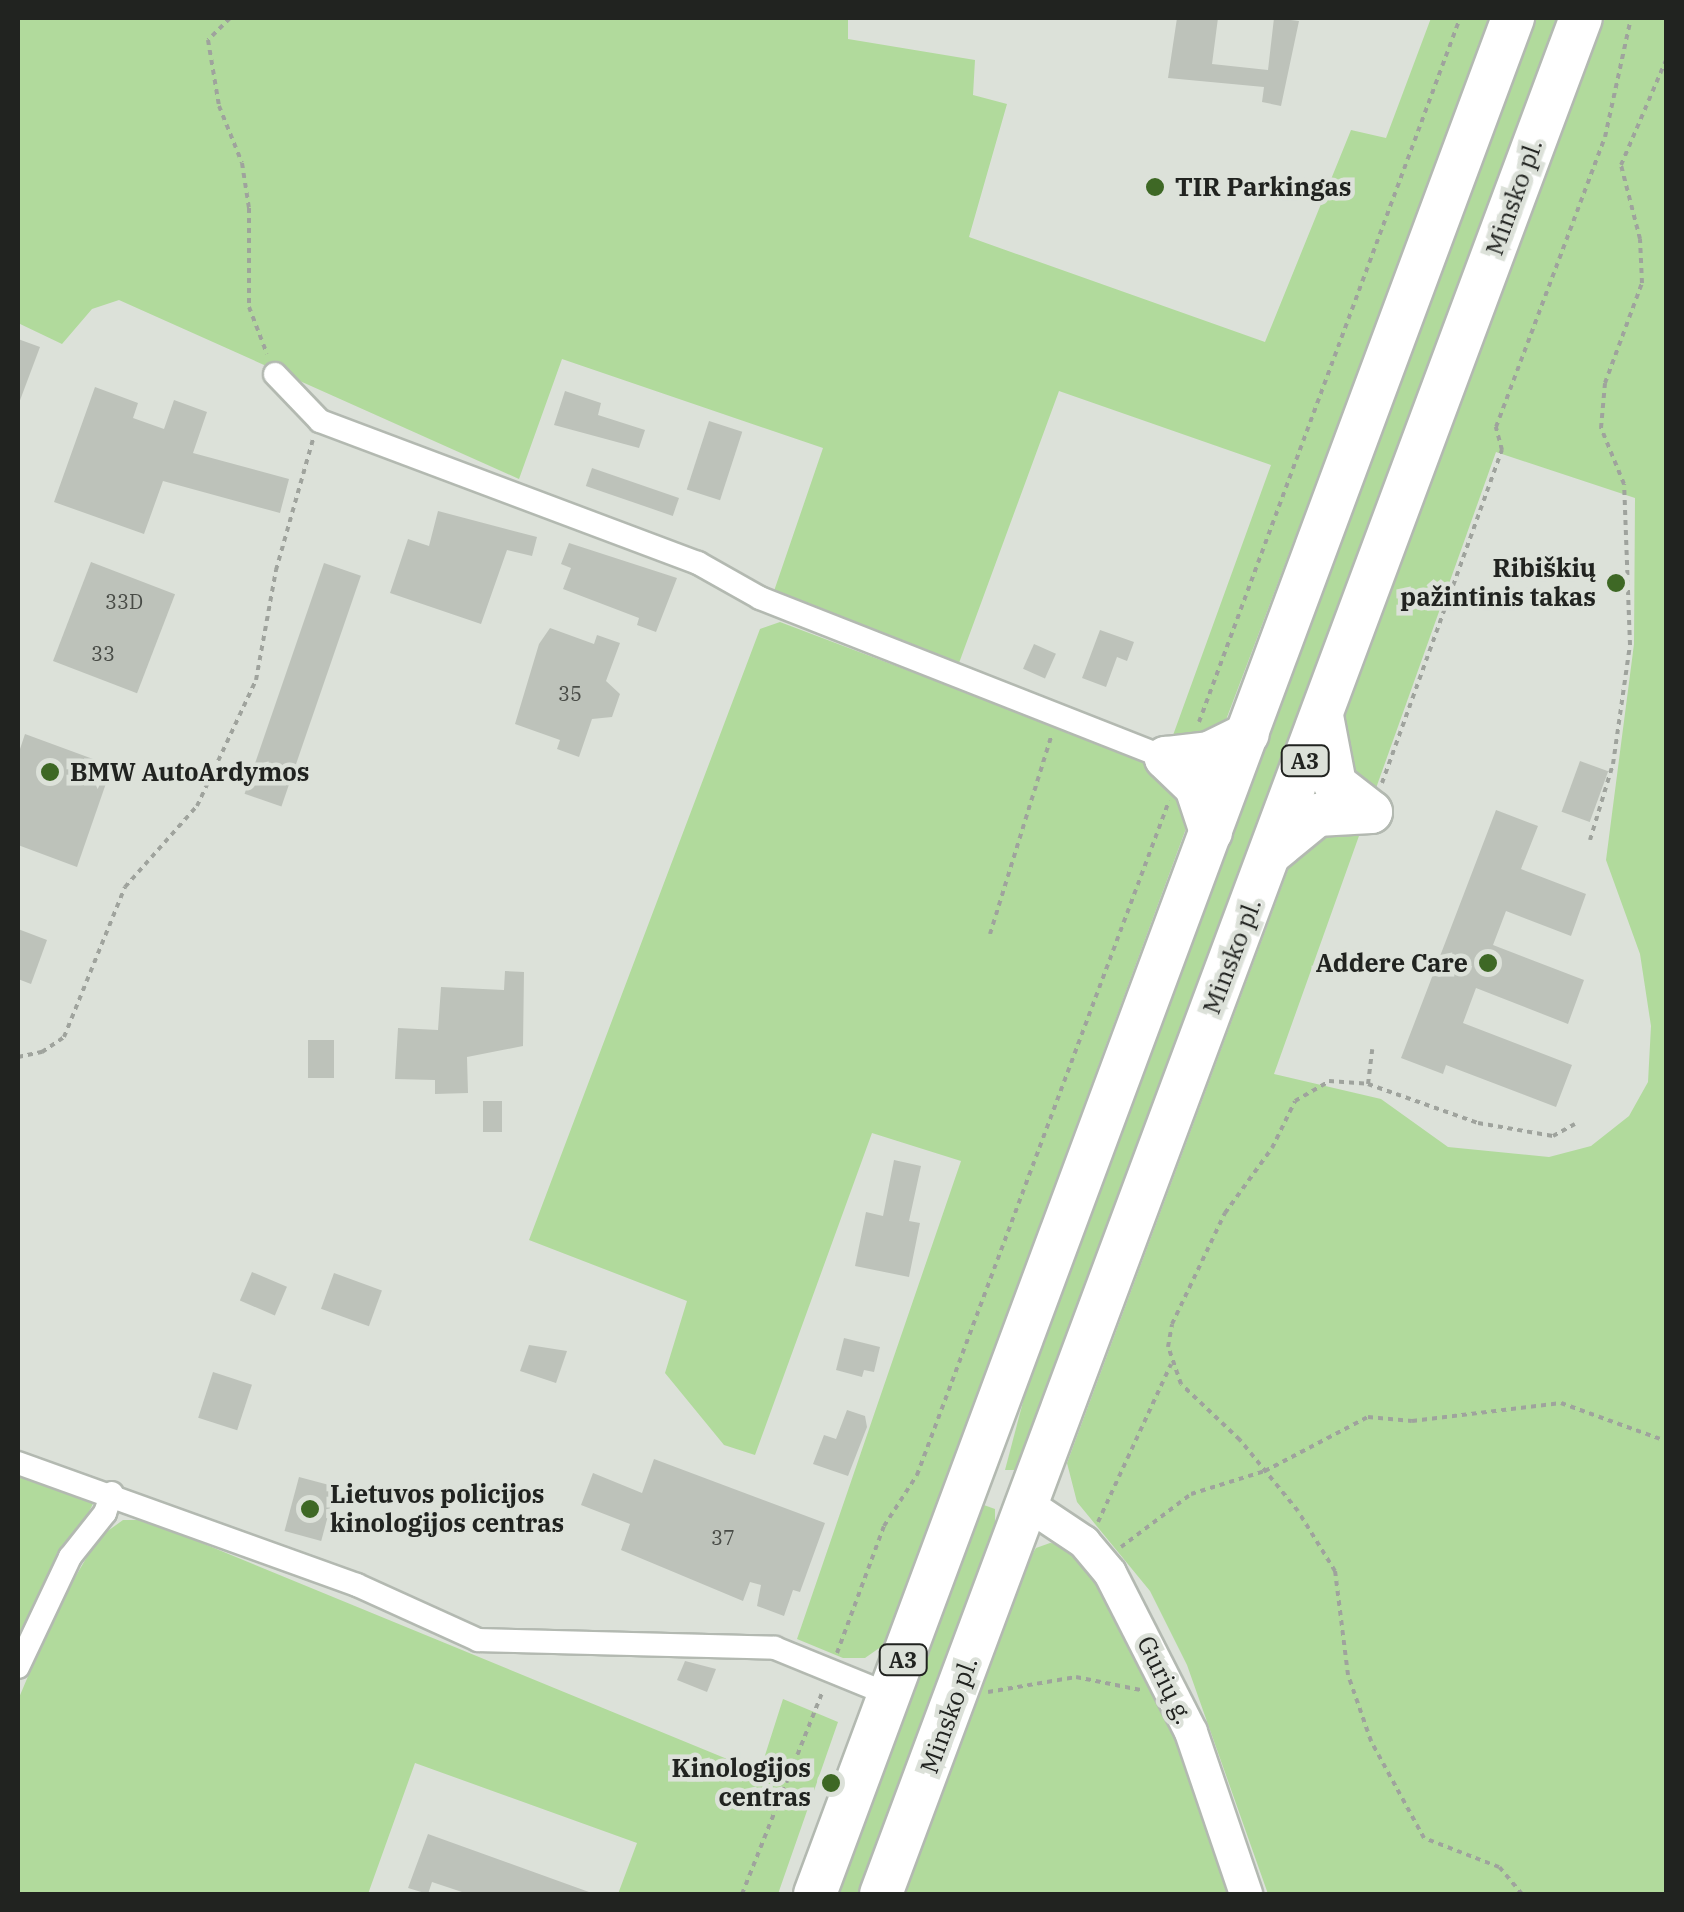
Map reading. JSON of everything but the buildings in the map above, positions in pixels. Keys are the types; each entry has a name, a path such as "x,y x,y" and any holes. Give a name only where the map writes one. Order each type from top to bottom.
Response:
{"highway":[{"name":"A3","path":"815,1894 1512,18"},
{"name":"Minsko pl.","path":"881,1894 1581,18"},
{"path":"1322,716 1335,784 1372,812"},
{"path":"1212,832 1196,788 1177,762 1209,753 1248,734"},
{"path":"1271,852 1316,815 1372,812"},
{"path":"988,1426 995,1472 1027,1504"}],"street":[{"path":"275,374 320,421 698,563 760,598 1177,762"},
{"path":"18,1463 112,1493 357,1585 478,1640 775,1648 890,1694"},
{"path":"18,1668 70,1557 112,1493"},
{"name":"Gurių g.","path":"1027,1504 1075,1534 1101,1562 1191,1732 1246,1894"}],"path":[{"path":"230,18 208,40 250,208 249,307 275,374"},
{"path":"742,1894 884,1526 917,1475 1177,762 1460,18"},
{"path":"1372,812 1502,450 1496,427 1604,137 1631,18"},
{"path":"1590,840 1612,764 1630,645 1624,484 1601,428 1605,383 1642,283 1640,239 1622,165 1666,60"},
{"path":"18,1058 42,1052 64,1036 125,887 197,806 256,680 276,570 320,421"},
{"path":"990,934 1058,716"},
{"path":"1368,1084 1372,1049"},
{"path":"1075,1534 1101,1520 1171,1364 1172,1324 1225,1212 1272,1148 1295,1101 1329,1081 1368,1084 1478,1122 1553,1136 1576,1124"},
{"path":"1171,1364 1181,1384 1265,1471 1335,1571 1348,1675 1372,1741 1424,1838 1499,1867 1522,1894"},
{"path":"1101,1562 1192,1494 1265,1471 1368,1416 1412,1422 1517,1404 1561,1403 1666,1441"},
{"path":"984,1693 1076,1678 1145,1692"}],"green space":[{"path":"18,18 848,18 848,39 975,60 973,95 1007,104 969,237 1265,342 1351,130 1386,138 1431,18 1492,18 1221,733 1172,738 1271,465 1059,391 959,663 774,591 823,448 562,359 519,479 119,300 92,309 62,344 18,323"},
{"path":"1527,18 1566,18 1022,1470 1005,1470 1047,1311"},
{"path":"1605,18 1666,18 1666,1894 1268,1894 1187,1665 1150,1591 1077,1502 1067,1463","holes":["1496,452 1635,498 1634,644 1606,860 1640,954 1651,1026 1648,1082 1629,1116 1591,1146 1549,1157 1448,1147 1381,1099 1274,1074"]},
{"path":"780,622 1174,771 1191,815 885,1644 865,1658 843,1658 797,1639 961,1161 872,1133 755,1455 724,1445 665,1373 687,1301 529,1240 760,629"},
{"path":"18,1471 96,1498 18,1649"},
{"path":"981,1504 995,1509 995,1528 868,1894 829,1894"},
{"path":"123,1520 146,1520 732,1761 761,1768 783,1699 838,1722 778,1894 618,1894 637,1843 415,1763 368,1894 18,1894 18,1700 56,1610 98,1538"},
{"path":"1061,1544 1091,1567 1191,1766 1232,1894 904,1894 1028,1561 1036,1548"}],"place":[{"name":"TIR Parkingas","path":"1155,187"},
{"name":"Ribiškių pažintinis takas","path":"1616,583"},
{"name":"BMW AutoArdymos","path":"50,772"},
{"name":"Addere Care","path":"1488,963"},
{"name":"Lietuvos policijos kinologijos centras","path":"310,1509"},
{"name":"Kinologijos centras","path":"831,1783"}]}
